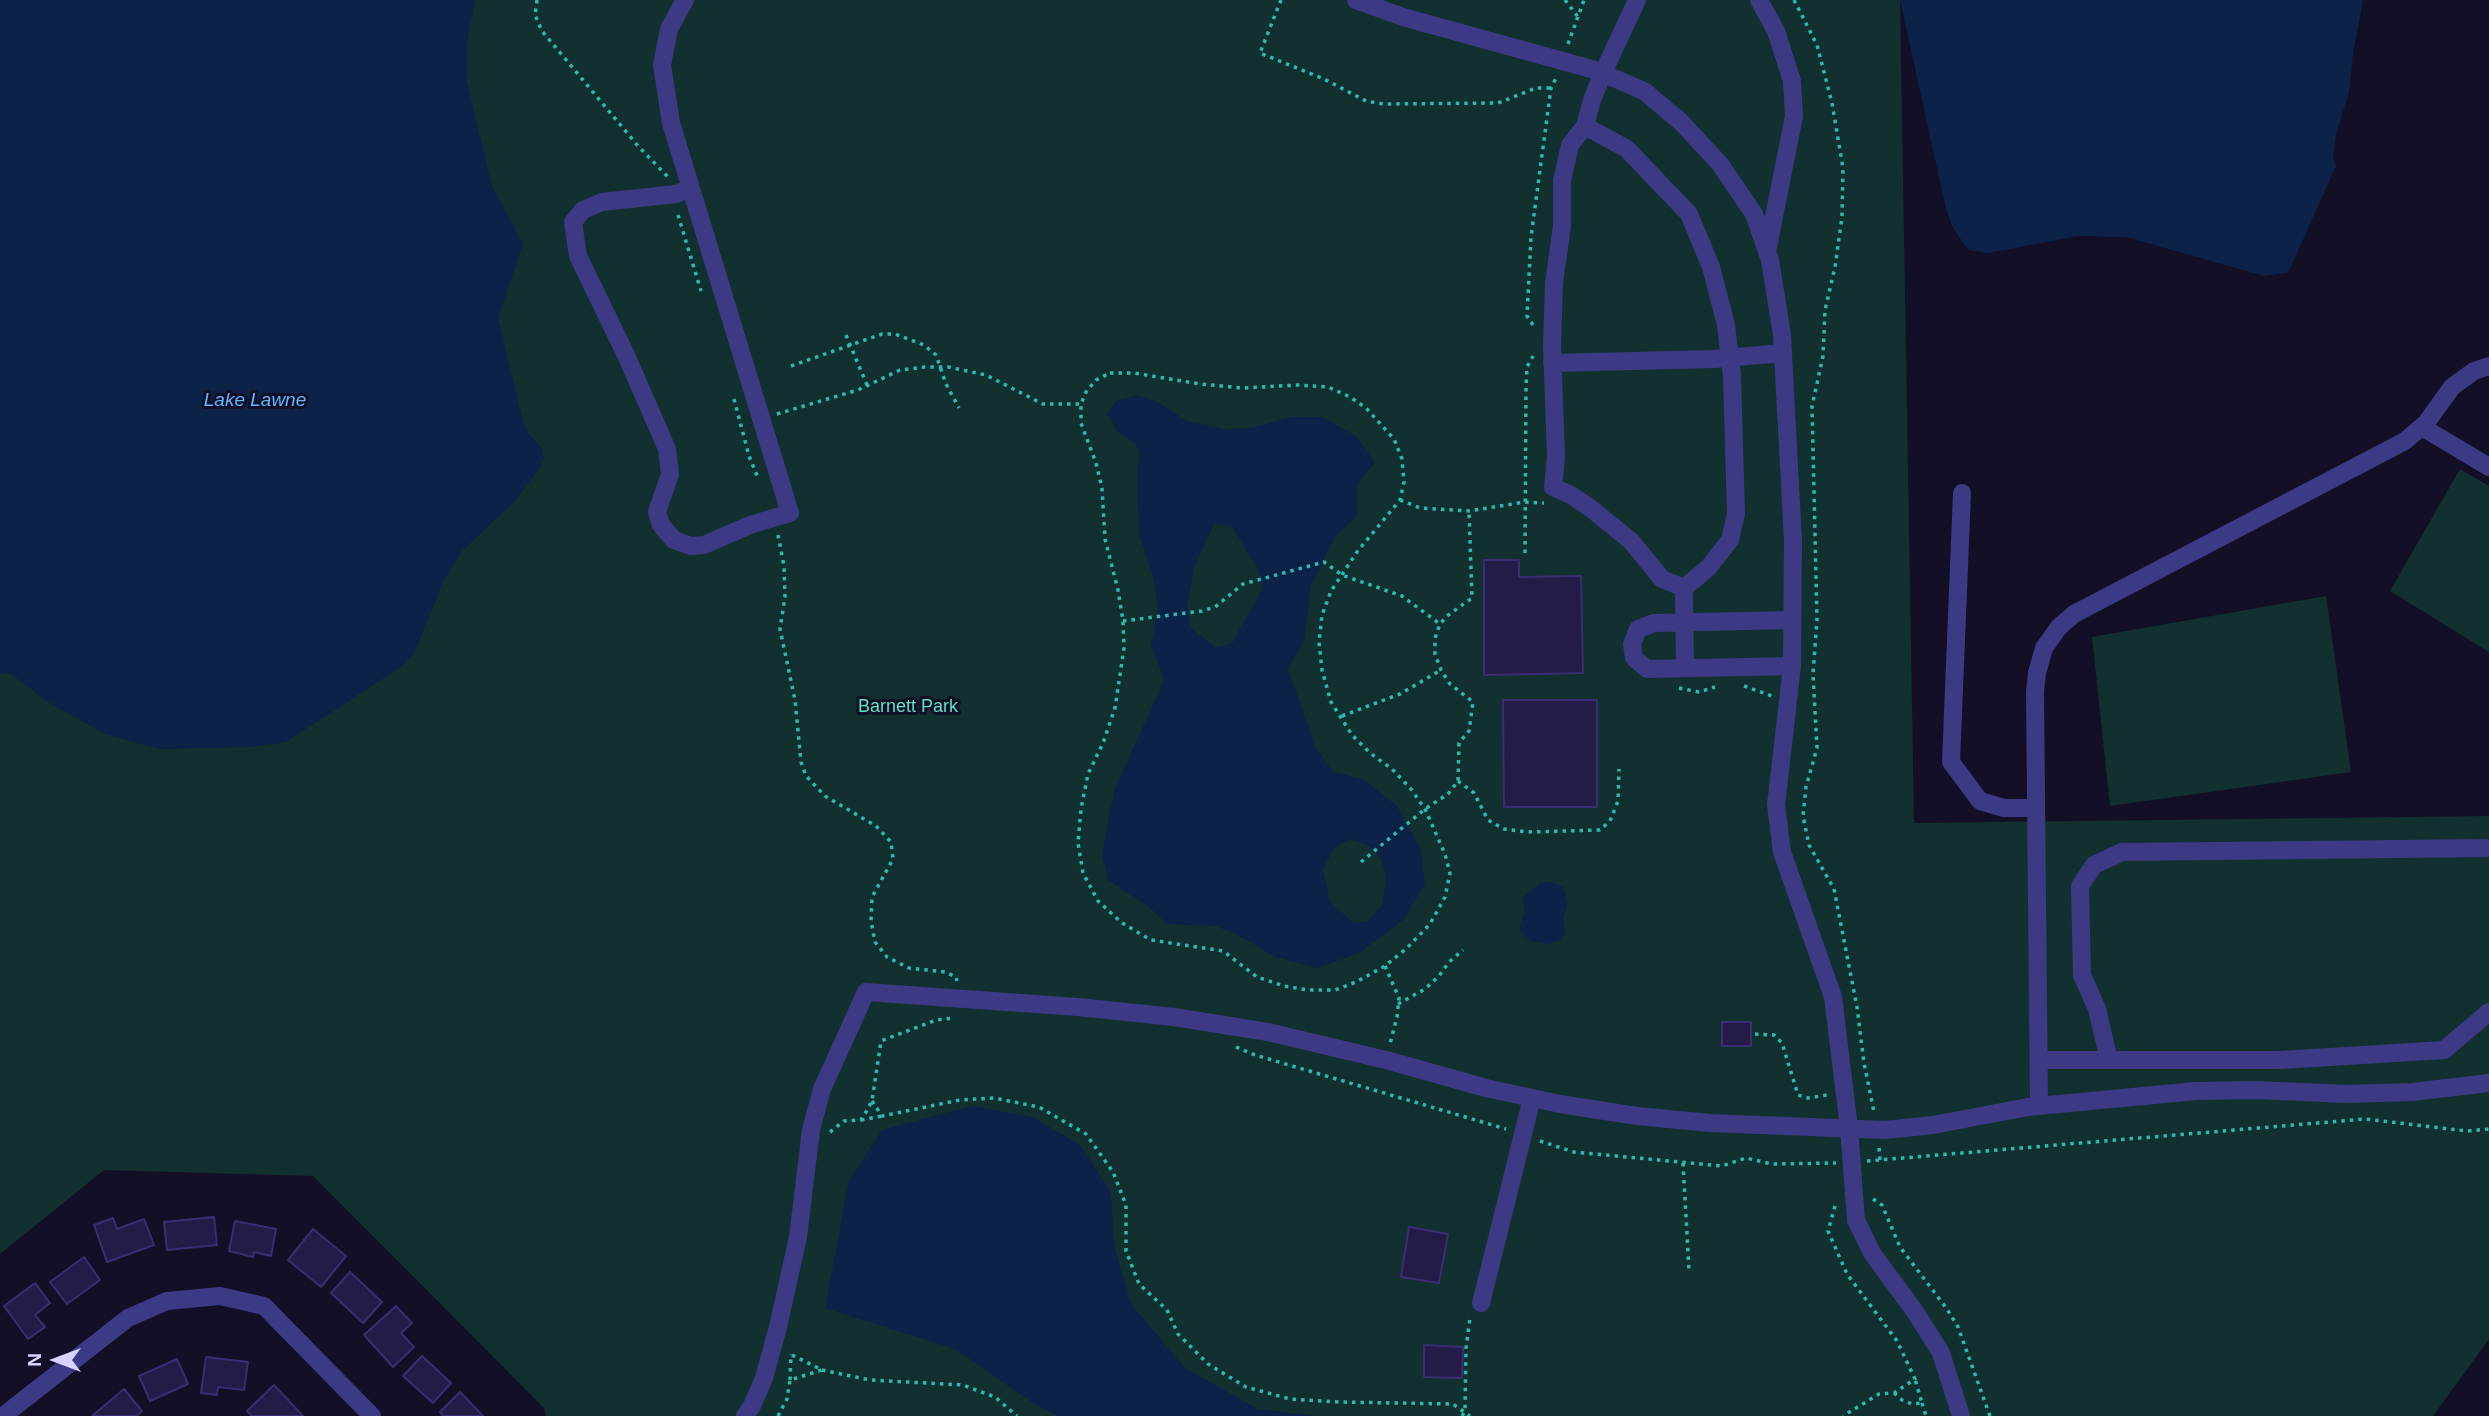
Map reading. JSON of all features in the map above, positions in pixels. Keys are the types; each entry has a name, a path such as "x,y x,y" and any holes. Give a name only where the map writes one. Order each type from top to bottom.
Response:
{"street":[{"path":"685,0 669,29 663,65 671,124 691,188 790,513 750,525 704,545 691,546 674,540 661,525 657,512 670,474 667,449 626,355 578,256 573,222 583,210 602,202 664,196 691,188"},
{"path":"1356,0 1403,17 1603,73 1644,91 1681,122 1720,164 1754,214 1767,252 1783,353 1793,541 1792,666 1776,805 1782,852 1833,997 1854,1164 1856,1220 1872,1253 1916,1313 1941,1353 1961,1416"},
{"path":"1637,0 1592,100 1586,126 1570,145 1562,181 1562,226 1554,283 1552,363 1556,457 1553,487 1589,507 1631,541 1662,579 1684,588"},
{"path":"1759,0 1776,31 1792,81 1794,116 1767,252"},
{"path":"1586,126 1627,149 1689,214 1711,267 1726,325 1735,446 1736,514 1730,540 1708,568 1684,588"},
{"path":"1552,363 1730,358 1783,353"},
{"path":"2039,1107 2036,673 2044,648 2059,627 2074,614 2405,441 2422,426 2452,387 2474,370 2489,366"},
{"path":"2422,426 2489,467"},
{"path":"1962,494 1951,762 1980,801 2004,808 2036,808"},
{"path":"1684,588 1685,668"},
{"path":"1792,620 1654,623 1638,629 1632,643 1634,658 1647,669 1792,666"},
{"path":"2109,1060 2097,1009 2082,975 2080,886 2094,864 2122,852 2489,848"},
{"path":"745,1416 764,1378 778,1327 799,1237 811,1130 822,1089 866,992 1065,1006 1174,1017 1268,1032 1532,1098 1637,1116 1710,1123 1877,1129 1933,1125 2039,1107 2196,1091 2257,1090 2347,1094 2412,1092 2489,1083"},
{"path":"2039,1060 2280,1060 2444,1050 2489,1012"},
{"path":"1476,1308 1532,1098"},
{"path":"3,1416 128,1318 167,1301 220,1296 264,1306 292,1332 368,1415"}],"path":[{"path":"1281,0 1260,53 1324,79 1366,101 1383,104 1498,103 1536,88 1551,88"},
{"path":"1565,0 1578,17"},
{"path":"1794,0 1817,45 1832,103 1843,167 1842,217 1835,267 1825,310 1823,356 1812,406 1817,620 1813,674 1817,748 1806,787 1803,816 1809,845 1833,889 1857,1007 1881,1160"},
{"path":"791,366 882,334 895,334 924,345 936,355 946,384 959,408"},
{"path":"846,335 867,386"},
{"path":"741,424 867,386 900,370 942,367 986,375 1043,404 1081,404"},
{"path":"1110,373 1134,373 1243,388 1298,385 1328,387 1366,408 1394,439 1402,458 1404,482 1400,500 1357,552 1331,591 1322,615 1319,642 1321,670 1331,702 1352,735 1392,769 1425,808 1445,854 1450,873 1445,897 1430,924 1385,966 1356,982 1335,990 1308,990 1257,977 1223,951 1150,940 1122,923 1098,901 1083,873 1078,843 1088,774 1103,743 1115,708 1124,648 1123,621 1105,539 1102,488 1081,423 1081,404 1086,392 1096,380 1110,373"},
{"path":"1400,500 1420,508 1469,511 1525,502 1547,503"},
{"path":"1361,862 1425,808 1448,794 1458,781 1459,743 1469,731 1473,702 1450,684 1441,670 1435,654 1435,638 1440,624 1447,616 1472,598 1469,511"},
{"path":"1123,621 1202,611 1215,607 1243,584 1324,562 1342,575 1402,596 1440,624"},
{"path":"1341,716 1399,694 1441,670"},
{"path":"1674,688 1699,692 1724,684"},
{"path":"1742,685 1763,694 1788,699"},
{"path":"1458,781 1474,793 1488,820 1504,829 1527,832 1600,830 1610,821 1618,800 1619,768"},
{"path":"1398,1004 1425,989 1439,976 1449,961 1463,950"},
{"path":"1385,966 1399,998 1386,1060"},
{"path":"861,1121 872,1101 881,1041 936,1020 957,1018"},
{"path":"1755,1034 1774,1035 1782,1043 1798,1095 1808,1098 1871,1088"},
{"path":"1234,1046 1255,1055 1574,1152 1722,1166 1746,1158 1772,1164 1854,1164 2365,1119 2467,1131 2489,1129"},
{"path":"828,1141 831,1131 845,1121 861,1121 960,1100 994,1098 1040,1107 1086,1135 1113,1172 1126,1205 1126,1251 1139,1284 1167,1310 1178,1334 1209,1363 1246,1387 1290,1399 1379,1404 1436,1402 1453,1404 1463,1414 1470,1416"},
{"path":"872,1101 882,1116"},
{"path":"1683,1163 1689,1270"},
{"path":"1835,1175 1854,1164"},
{"path":"1870,1196 1882,1205 1900,1247 1947,1309 1958,1328 1990,1416"},
{"path":"1837,1199 1828,1231 1847,1274 1897,1341 1915,1379 1926,1416"},
{"path":"1463,1414 1466,1348 1476,1308"},
{"path":"778,1416 786,1399 790,1380 791,1341"},
{"path":"791,1355 822,1370 870,1380 963,1385 995,1397 1017,1416"},
{"path":"790,1380 822,1370"},
{"path":"1843,1416 1880,1394 1894,1393 1915,1379"},
{"path":"1894,1393 1912,1404 1922,1403"}],"green space":[{"name":"Barnett Park","path":"0,0 1900,0 1914,823 2489,816 2489,1339 2433,1416 546,1416 544,1408 313,1176 104,1170 0,1254"},
{"path":"2460,469 2489,486 2489,652 2390,591"},
{"path":"2326,596 2351,772 2110,806 2092,637"}],"water":[{"name":"Lake Lawne","path":"0,0 475,0 467,43 467,82 492,186 523,244 498,318 523,421 528,433 542,448 544,458 538,471 513,503 462,551 444,580 414,654 398,669 286,742 251,747 159,749 105,734 48,702 11,674 0,673"},
{"path":"1900,0 2363,0 2349,93 2336,134 2333,157 2336,166 2290,269 2287,273 2264,276 2126,237 2078,236 1989,253 1968,250 1953,228 1946,209"},
{"path":"1138,395 1158,402 1187,421 1224,429 1251,428 1291,417 1323,417 1357,437 1375,463 1357,484 1357,516 1334,538 1311,586 1304,641 1288,669 1316,748 1333,772 1363,779 1397,806 1421,850 1425,884 1403,920 1359,953 1317,968 1273,956 1238,935 1216,926 1167,924 1149,907 1108,880 1102,855 1114,791 1164,680 1151,645 1158,608 1154,580 1139,534 1137,476 1140,453 1135,443 1117,431 1107,414 1116,401","holes":["1214,524 1231,526 1258,569 1263,588 1232,643 1216,648 1191,628 1187,604 1195,565","1350,839 1367,845 1381,858 1386,877 1382,905 1368,921 1354,923 1330,902 1323,870 1334,848"]},
{"path":"1550,882 1563,886 1568,903 1563,918 1566,934 1559,941 1546,944 1531,941 1519,930 1525,911 1522,898 1540,883"},
{"path":"972,1106 1033,1117 1081,1146 1111,1192 1114,1245 1131,1304 1185,1368 1258,1409 1318,1416 1058,1416 1033,1403 955,1349 825,1308 849,1180 882,1130"}],"building":[{"path":"1484,560 1519,560 1519,577 1581,576 1583,673 1484,675"},
{"path":"1503,700 1597,700 1597,807 1504,807"},
{"path":"1722,1022 1751,1022 1751,1046 1722,1046"},
{"path":"214,1217 217,1245 167,1250 164,1222"},
{"path":"113,1218 117,1229 144,1219 154,1245 107,1262 94,1225"},
{"path":"235,1221 276,1229 271,1256 254,1252 253,1257 229,1251"},
{"path":"1409,1227 1448,1234 1439,1283 1401,1277"},
{"path":"313,1229 346,1256 321,1287 288,1260"},
{"path":"84,1257 100,1280 67,1304 50,1282"},
{"path":"350,1272 382,1302 363,1323 331,1293"},
{"path":"35,1283 50,1303 35,1315 45,1327 28,1339 4,1306"},
{"path":"396,1306 412,1323 401,1333 414,1347 393,1367 364,1335"},
{"path":"1424,1345 1463,1347 1462,1378 1424,1377"},
{"path":"422,1356 451,1383 433,1403 403,1376"},
{"path":"206,1357 248,1362 244,1390 218,1387 217,1395 201,1393"},
{"path":"177,1359 188,1384 150,1401 139,1376"},
{"path":"274,1385 303,1416 252,1416 247,1411"},
{"path":"124,1389 142,1411 136,1416 92,1416"},
{"path":"460,1392 483,1416 443,1416 440,1412"}]}
